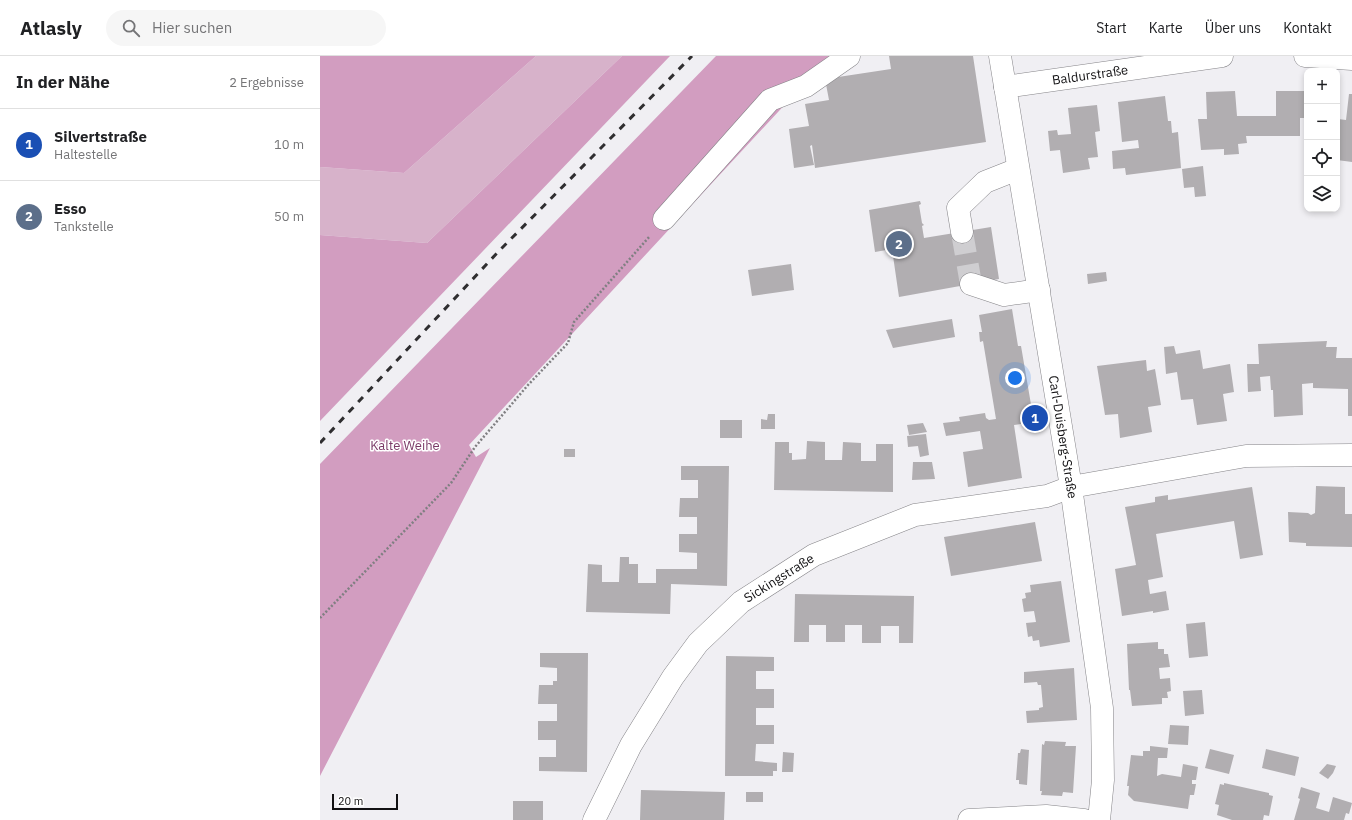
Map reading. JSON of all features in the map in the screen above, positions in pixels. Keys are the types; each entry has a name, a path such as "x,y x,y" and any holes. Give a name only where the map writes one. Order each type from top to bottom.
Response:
{"street":[{"path":"664,219 770,100 806,86 849,56"},
{"name":"Carl-Duisberg-Straße","path":"1000,56 1071,487 1102,708 1103,780 1099,820"},
{"name":"Baldurstraße","path":"1005,87 1222,56"},
{"path":"1305,56 1350,58"},
{"path":"962,232 958,208 985,182 1018,168"},
{"path":"971,284 1004,295 1039,290"},
{"name":"Sickingstraße","path":"594,820 631,745 673,677 698,643 741,602 814,554 915,515 1047,496 1071,487 1246,456 1352,455"},
{"path":"969,820 1046,816 1084,820"}],"path":[{"path":"320,618 451,483 475,447 528,385 568,343 574,322 664,219"}],"shaded area":[{"path":"536,56 622,56 427,243 320,235 320,167 404,173"}],"green space":[{"path":"320,56 536,56 404,173 320,167"},
{"path":"622,56 670,56 320,421 320,235 427,243"},
{"name":"Kalte Weihe","path":"716,56 830,56 469,445 476,457 490,448 320,776 320,464"}],"building":[{"path":"889,56 973,56 986,142 815,168 812,145 810,146 814,165 794,168 789,129 809,126 805,104 829,100 825,79 891,69"},
{"path":"1235,91 1237,116 1276,116 1276,91 1304,91 1304,118 1300,118 1300,136 1246,136 1247,143 1238,144 1239,154 1224,155 1224,149 1201,150 1198,119 1207,119 1206,92"},
{"path":"1349,94 1352,94 1352,162 1340,160 1340,119 1346,120"},
{"path":"1165,96 1168,121 1171,121 1172,133 1178,132 1181,168 1126,175 1125,168 1113,169 1112,151 1139,148 1138,140 1122,142 1118,102"},
{"path":"1097,105 1100,131 1095,132 1098,157 1088,158 1090,169 1063,173 1060,150 1050,151 1048,131 1057,130 1058,135 1071,134 1068,108"},
{"path":"1203,166 1206,196 1195,197 1194,187 1184,188 1182,169"},
{"path":"920,201 921,204 919,205 922,223 924,225 922,226 924,238 991,227 999,279 899,297 892,249 875,252 869,210"},
{"path":"791,264 794,290 752,296 748,270"},
{"path":"1106,272 1107,281 1088,284 1087,274"},
{"path":"1012,309 1018,346 1021,346 1034,422 1014,425 1022,478 968,487 963,452 983,449 980,431 946,436 943,423 960,421 959,417 985,413 986,418 989,420 996,419 983,341 980,342 979,332 982,332 979,315"},
{"path":"952,319 955,337 893,348 886,330"},
{"path":"1327,341 1326,347 1337,347 1336,358 1352,358 1352,416 1348,416 1348,389 1313,388 1313,383 1302,384 1303,415 1274,417 1273,390 1271,390 1270,376 1260,377 1261,391 1248,392 1247,364 1259,364 1258,344"},
{"path":"1174,346 1176,354 1200,350 1203,369 1230,364 1234,392 1223,394 1227,421 1197,425 1193,399 1181,400 1177,372 1166,374 1164,347"},
{"path":"1146,360 1147,371 1155,369 1161,405 1148,407 1152,432 1120,438 1118,414 1105,415 1097,366"},
{"path":"768,414 775,414 775,429 761,429 761,419 767,420"},
{"path":"720,420 742,420 742,438 720,438"},
{"path":"923,423 927,432 909,435 907,425"},
{"path":"926,434 929,455 920,457 918,446 908,447 907,436"},
{"path":"807,441 825,442 825,460 842,460 843,442 861,443 861,461 876,461 876,444 893,444 893,492 774,490 775,442 789,442 789,453 792,453 792,460 806,459"},
{"path":"564,449 575,449 575,457 564,457"},
{"path":"913,462 932,462 935,479 912,480"},
{"path":"681,466 729,466 727,586 671,584 670,614 586,612 588,564 602,565 602,582 619,582 620,557 629,557 629,564 638,564 638,583 656,583 656,569 697,569 697,553 679,552 679,534 697,534 697,517 679,517 680,498 698,498 698,480 681,480"},
{"path":"1316,486 1345,487 1345,514 1352,514 1352,547 1306,546 1306,543 1289,542 1288,512 1308,513 1311,515 1315,513"},
{"path":"1252,487 1263,555 1240,559 1234,521 1156,534 1163,577 1148,580 1150,594 1166,591 1169,610 1122,616 1115,569 1136,565 1125,507 1155,502 1155,497 1168,495 1168,500"},
{"path":"1035,522 1042,561 951,576 944,537"},
{"path":"1061,581 1070,642 1040,647 1039,640 1033,641 1032,636 1028,637 1026,623 1036,622 1034,611 1024,612 1022,599 1026,598 1025,593 1031,592 1030,585"},
{"path":"795,594 914,596 913,643 899,643 899,626 881,626 881,643 862,643 862,625 845,625 845,642 826,642 826,625 809,625 809,642 794,642"},
{"path":"1205,622 1208,656 1189,658 1186,624"},
{"path":"1158,642 1158,649 1164,649 1164,654 1168,654 1170,667 1159,668 1160,679 1170,678 1171,691 1167,692 1168,698 1162,698 1162,704 1132,706 1129,690 1127,644"},
{"path":"540,653 588,653 587,772 539,771 539,757 556,757 556,740 538,740 538,721 557,721 557,704 538,704 539,685 553,685 553,681 557,681 557,668 540,667"},
{"path":"726,656 774,657 774,671 756,671 756,689 774,689 774,708 756,708 756,725 774,725 774,744 756,744 755,761 777,763 777,771 773,771 773,776 725,776"},
{"path":"1074,668 1077,720 1027,723 1026,711 1039,710 1039,708 1043,707 1041,685 1038,685 1037,682 1024,683 1024,672"},
{"path":"1202,690 1204,714 1185,716 1183,691"},
{"path":"1170,725 1189,726 1188,745 1168,744"},
{"path":"1045,741 1066,742 1065,746 1076,746 1073,793 1063,792 1062,796 1041,795 1042,744 1044,745"},
{"path":"1150,746 1168,748 1167,758 1158,758 1157,776 1162,774 1181,777 1183,764 1198,767 1196,780 1192,780 1192,784 1196,784 1194,795 1190,795 1188,809 1134,801 1128,795 1129,786 1127,786 1131,755 1143,756 1143,751 1150,751"},
{"path":"1021,749 1029,750 1027,785 1019,784 1019,780 1016,780 1018,753 1020,753"},
{"path":"1210,749 1234,755 1229,774 1205,768"},
{"path":"1266,749 1299,757 1295,776 1262,768"},
{"path":"783,752 794,753 793,772 782,772"},
{"path":"1327,764 1336,766 1328,779 1319,773"},
{"path":"1224,783 1269,793 1269,795 1273,796 1269,816 1264,815 1263,820 1232,820 1217,815 1219,805 1215,804 1220,784 1224,785"},
{"path":"1301,787 1320,793 1316,808 1329,812 1333,797 1352,803 1349,814 1346,813 1344,820 1294,820 1300,799 1298,798"},
{"path":"641,790 725,792 724,820 640,820"},
{"path":"746,792 763,792 763,802 746,802"},
{"path":"513,801 543,801 543,820 513,820"}],"tunnel":[{"path":"962,232 971,284"}],"railway":[{"path":"320,443 498,252 692,56"}],"place":[{"name":"Esso","path":"899,244"},
{"name":"Silvertstraße","path":"1035,418"}]}
